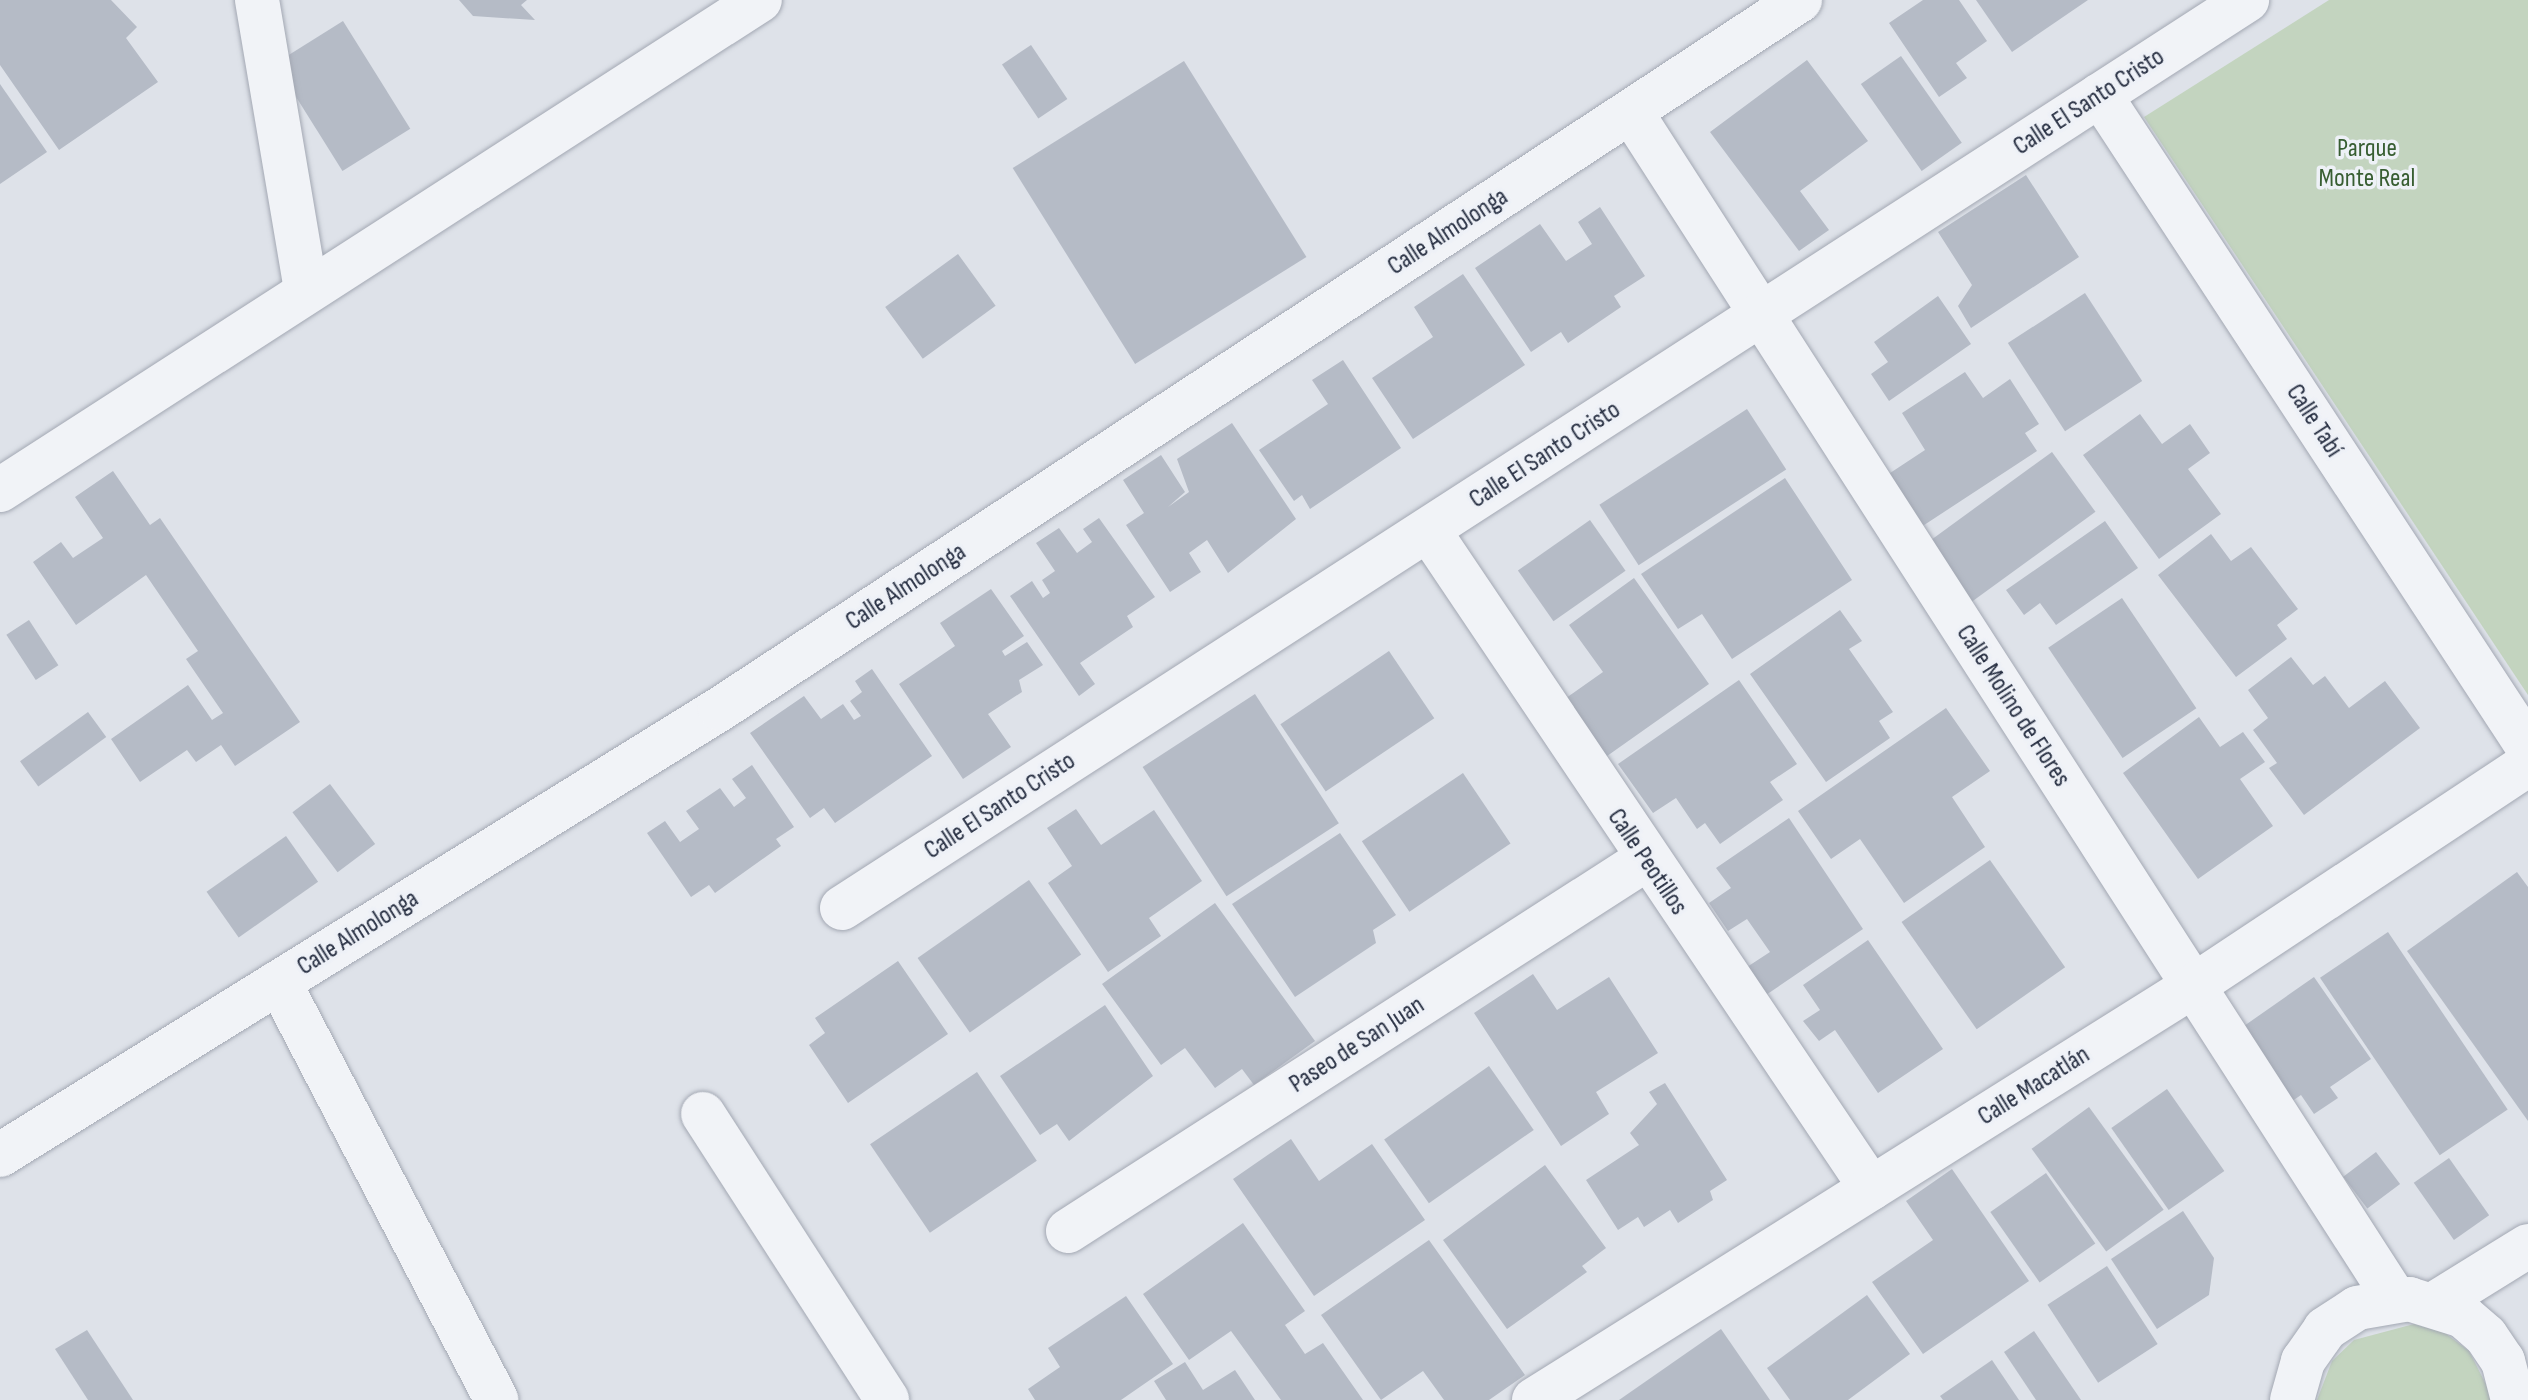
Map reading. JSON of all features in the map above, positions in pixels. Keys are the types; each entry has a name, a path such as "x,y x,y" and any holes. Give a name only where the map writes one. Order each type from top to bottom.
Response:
{"street":[{"path":"257,0 306,290"},
{"path":"0,490 760,0"},
{"name":"Calle Almolonga","path":"0,1155 720,709 1800,0"},
{"name":"Calle El Santo Cristo","path":"842,908 2247,0"},
{"name":"Calle Tabí","path":"2100,95 2528,747"},
{"name":"Calle Molino de Flores","path":"1631,112 2193,986 2415,1301"},
{"name":"Calle Peotillos","path":"1429,531 1645,860 1871,1188"},
{"name":"Calle Macatlán","path":"1534,1400 2193,986 2528,764"},
{"name":"Paseo de San Juan","path":"1068,1231 1645,860"},
{"path":"279,982 497,1400"},
{"path":"703,1114 887,1400"},
{"path":"2291,1400 2303,1361 2325,1329 2357,1308 2415,1301 2528,1246"},
{"path":"2415,1301 2486,1336 2518,1390"}],"green space":[{"name":"Parque Monte Real","path":"2329,0 2528,0 2528,695 2144,117"},
{"path":"2414,1324 2445,1333 2469,1351 2494,1400 2317,1400 2332,1361 2354,1340"}],"building":[{"path":"0,0 111,0 137,27 126,38 158,82 59,150 0,65"},
{"path":"459,0 527,0 521,5 535,20 473,16"},
{"path":"1923,0 1959,0 1987,41 1956,63 1967,78 1939,97 1889,23"},
{"path":"1976,0 2088,0 2012,52"},
{"path":"343,21 410,129 342,171 275,63"},
{"path":"1031,45 1067,99 1038,118 1002,65"},
{"path":"1901,56 1962,143 1922,171 1861,84"},
{"path":"1807,60 1868,141 1800,191 1829,230 1799,251 1710,132"},
{"path":"1184,61 1306,257 1135,364 1013,168"},
{"path":"0,84 47,152 0,184"},
{"path":"2026,175 2079,257 1971,328 1958,306 1972,285 1938,232"},
{"path":"1600,207 1645,276 1614,296 1621,307 1568,343 1561,332 1531,352 1475,268 1540,224 1566,261 1592,244 1578,222"},
{"path":"958,254 996,306 923,359 885,307"},
{"path":"1463,274 1525,365 1413,439 1372,378 1433,337 1414,307"},
{"path":"2085,293 2142,381 2065,431 2008,343"},
{"path":"1938,296 1971,344 1889,401 1871,374 1888,362 1874,342"},
{"path":"1343,360 1401,448 1310,509 1302,495 1294,501 1259,450 1328,404 1312,380"},
{"path":"1965,372 1983,398 2010,379 2039,424 2025,433 2037,451 1915,531 1881,479 1925,450 1902,413"},
{"path":"1747,409 1786,469 1639,565 1599,505"},
{"path":"2140,414 2162,444 2190,424 2210,453 2188,469 2221,514 2159,559 2083,455"},
{"path":"1232,423 1296,519 1228,573 1207,540 1189,553 1201,572 1170,592 1126,525 1144,513 1123,480 1161,455 1185,492 1168,507 1189,492 1177,459"},
{"path":"2052,452 2095,512 1965,607 1922,547"},
{"path":"113,471 150,525 160,518 300,722 235,766 221,745 196,762 187,750 140,782 111,739 188,685 212,720 223,713 186,659 198,651 146,575 76,625 33,562 61,542 73,558 103,538 75,497"},
{"path":"1785,478 1852,580 1732,659 1702,614 1678,629 1641,574"},
{"path":"1099,518 1155,597 1127,616 1133,627 1080,663 1095,684 1079,696 1010,596 1032,581 1043,598 1050,593 1042,580 1055,571 1036,543 1059,528 1077,553 1092,542 1083,529"},
{"path":"1590,520 1626,571 1553,621 1518,570"},
{"path":"2105,521 2138,568 2056,625 2040,603 2024,615 2006,590"},
{"path":"2211,534 2231,561 2251,547 2298,609 2277,625 2287,639 2236,677 2158,575"},
{"path":"1634,578 1709,684 1600,761 1559,703 1603,672 1569,625"},
{"path":"991,589 1024,636 1002,651 1005,656 1027,642 1043,665 1019,680 1022,692 988,714 1011,747 963,779 899,684 955,646 940,623"},
{"path":"2122,598 2196,708 2123,758 2048,648"},
{"path":"1840,610 1862,641 1849,649 1893,712 1879,721 1890,738 1826,782 1750,674"},
{"path":"29,620 58,665 36,680 6,635"},
{"path":"1389,651 1434,718 1326,791 1280,724"},
{"path":"2291,657 2313,685 2325,676 2349,708 2385,681 2420,728 2304,815 2269,768 2277,763 2253,730 2268,718 2248,690"},
{"path":"872,669 932,756 835,823 824,808 810,818 750,733 804,696 821,719 843,704 854,720 861,716 850,701 862,692 855,681"},
{"path":"1739,680 1797,764 1770,782 1783,800 1720,844 1705,823 1697,829 1676,798 1653,813 1618,764"},
{"path":"1255,694 1339,823 1226,896 1143,767"},
{"path":"1946,708 1990,771 1952,797 1985,847 1904,903 1860,839 1831,859 1798,811"},
{"path":"88,712 106,737 38,786 20,761"},
{"path":"2199,717 2220,747 2243,732 2265,762 2240,779 2273,826 2198,879 2123,773"},
{"path":"752,765 794,827 776,839 781,846 715,893 709,885 691,897 647,833 665,821 680,842 699,829 686,811 720,788 734,807 746,798 732,779"},
{"path":"1463,773 1511,843 1409,912 1362,841"},
{"path":"330,784 375,844 338,872 292,812"},
{"path":"1076,809 1101,845 1154,810 1202,881 1149,918 1161,936 1108,972 1048,883 1072,866 1047,828"},
{"path":"1789,818 1863,929 1763,997 1744,969 1770,952 1747,919 1728,931 1709,903 1731,888 1716,868"},
{"path":"1340,833 1396,915 1373,930 1376,943 1295,997 1232,904"},
{"path":"286,836 318,882 239,938 207,892"},
{"path":"1990,860 2065,967 1977,1029 1902,922"},
{"path":"2517,872 2528,887 2528,1121 2407,951"},
{"path":"1029,880 1081,955 970,1033 918,958"},
{"path":"1215,903 1315,1041 1254,1085 1242,1069 1215,1088 1185,1048 1161,1065 1102,984"},
{"path":"2388,932 2508,1109 2440,1155 2320,978"},
{"path":"1868,940 1943,1049 1878,1093 1835,1030 1819,1041 1803,1021 1820,1010 1803,985"},
{"path":"898,961 948,1034 848,1103 809,1045 825,1033 815,1018"},
{"path":"1533,974 1557,1010 1609,977 1658,1053 1596,1092 1609,1114 1561,1146 1474,1013"},
{"path":"2314,977 2371,1059 2330,1087 2338,1098 2314,1114 2301,1095 2285,1106 2234,1033"},
{"path":"1105,1005 1153,1076 1069,1141 1057,1124 1040,1135 1000,1076"},
{"path":"1489,1066 1534,1130 1429,1203 1384,1139"},
{"path":"977,1072 1037,1161 930,1233 870,1144"},
{"path":"1665,1083 1727,1180 1710,1191 1713,1200 1678,1223 1670,1210 1644,1227 1638,1217 1618,1230 1586,1180 1639,1145 1630,1133 1657,1104 1649,1092"},
{"path":"2167,1089 2224,1171 2169,1210 2111,1128"},
{"path":"2089,1107 2164,1210 2106,1251 2032,1149"},
{"path":"1291,1139 1319,1181 1372,1144 1425,1220 1314,1296 1233,1179"},
{"path":"2376,1152 2400,1184 2367,1209 2343,1177"},
{"path":"2449,1158 2489,1215 2454,1240 2414,1183"},
{"path":"1545,1165 1606,1248 1582,1266 1587,1272 1507,1329 1443,1240"},
{"path":"1952,1169 2029,1281 1923,1354 1872,1282 1933,1240 1906,1201"},
{"path":"2046,1173 2095,1243 2040,1282 1990,1212"},
{"path":"2183,1211 2214,1258 2209,1295 2157,1329 2111,1259"},
{"path":"1243,1223 1305,1311 1285,1325 1305,1354 1323,1343 1363,1400 1281,1400 1231,1331 1189,1360 1143,1294"},
{"path":"1429,1240 1525,1375 1489,1400 1444,1400 1423,1371 1381,1400 1321,1315"},
{"path":"2107,1266 2158,1344 2098,1383 2047,1305"},
{"path":"1867,1295 1910,1354 1848,1400 1790,1400 1767,1368"},
{"path":"1126,1296 1173,1364 1121,1400 1035,1400 1028,1389 1060,1367 1048,1348"},
{"path":"1721,1329 1770,1400 1619,1400"},
{"path":"87,1330 133,1400 88,1400 55,1349"},
{"path":"2034,1331 2081,1400 2036,1400 2004,1352"},
{"path":"1992,1360 2019,1400 1943,1400 1940,1396"},
{"path":"1185,1362 1203,1390 1235,1370 1255,1400 1166,1400 1154,1381"}]}
